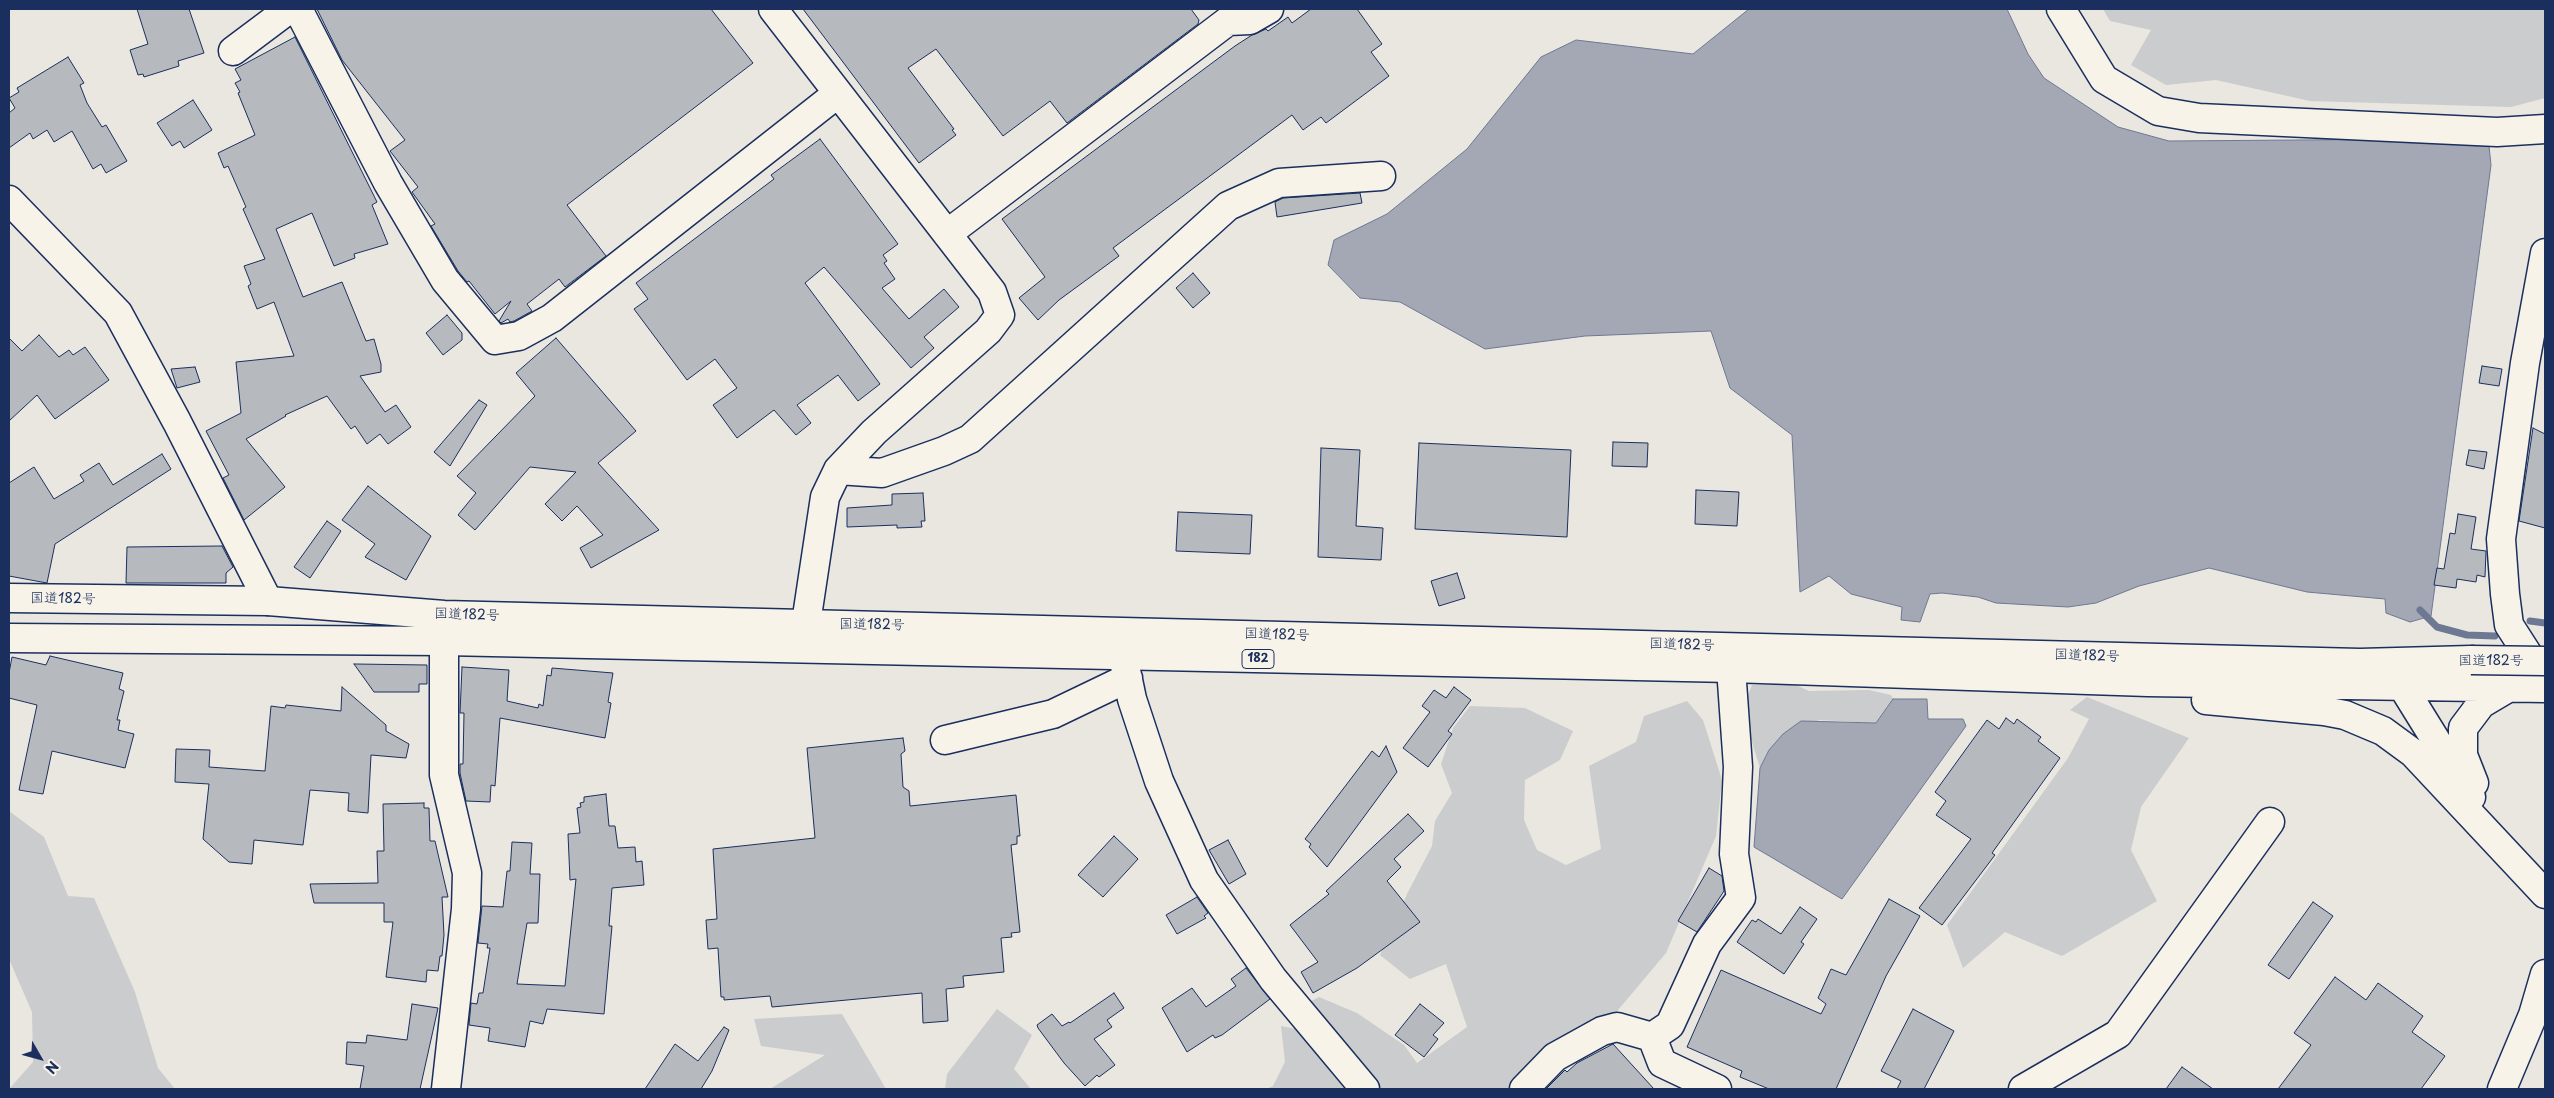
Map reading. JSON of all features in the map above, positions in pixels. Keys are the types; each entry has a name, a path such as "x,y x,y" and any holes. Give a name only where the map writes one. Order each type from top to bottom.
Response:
{"main road":[{"path":"233,51 289,9"},
{"path":"298,9 388,183 445,280 495,340 520,336 552,318 837,94"},
{"path":"773,9 992,292 1000,315 988,331 874,432 838,470 825,497 806,623 805,650"},
{"path":"946,234 1223,15 1250,20 1269,9"},
{"path":"2061,9 2104,79 2158,111 2199,118 2497,132 2545,129"},
{"path":"838,470 882,473 944,451 970,438 1228,206 1279,183 1381,176"},
{"path":"9,200 118,313 177,422 268,601"},
{"path":"2545,254 2525,363 2501,539 2505,594 2510,625 2545,682"},
{"name":"国道182号","path":"9,598 268,601 444,628 805,650 1732,668 2148,682 2359,686 2401,673 2471,660 2545,661"},
{"name":"国道182号","path":"9,638 444,628 806,623 1125,655 2360,663 2401,673 2508,688 2545,688"},
{"path":"444,628 444,775 467,873 466,909 446,1089"},
{"path":"945,740 1053,714 1125,655"},
{"path":"1125,655 1132,699 1159,781 1204,880 1273,979 1365,1089"},
{"path":"1652,1038 1670,1025 1707,944 1741,898 1734,854 1738,767 1732,668"},
{"path":"2401,673 2498,841"},
{"path":"2148,682 2198,699 2324,711 2345,715 2370,724 2413,753 2498,841 2545,894"},
{"path":"2498,841 2463,755 2463,728 2481,704 2508,688"},
{"path":"2023,1089 2118,1034 2270,822"},
{"path":"2502,1089 2533,1015 2545,974"},
{"path":"1524,1089 1555,1057 1602,1031 1617,1027 1652,1038 1662,1062 1717,1089"}],"shaded area":[{"path":"1749,9 2007,9 2028,54 2044,78 2118,127 2169,141 2425,139 2489,146 2491,165 2431,616 2410,622 2386,613 2385,599 2307,592 2209,568 2139,586 2096,603 2068,607 1996,603 1978,597 1942,593 1930,594 1920,622 1901,620 1902,607 1851,594 1829,576 1800,592 1792,435 1730,388 1711,331 1585,336 1485,349 1400,302 1360,298 1328,265 1334,240 1387,214 1467,149 1541,57 1576,40 1693,54"},
{"path":"2103,9 2545,9 2545,98 2511,107 2310,101 2216,80 2166,85 2131,65 2151,30 2110,21"},
{"path":"1752,685 1796,685 1809,691 1869,690 1891,695 1893,699 1876,723 1819,720 1769,750 1760,768 1742,710"},
{"path":"2087,697 2189,738 2141,807 2131,850 2157,901 2062,956 2005,932 1963,968 1947,925 2068,758 2089,719 2070,710"},
{"path":"1893,699 1927,699 1928,719 1963,719 1966,726 1842,899 1754,847 1760,768 1769,750 1783,734 1801,721 1876,723"},
{"path":"1687,701 1703,720 1722,780 1716,836 1666,953 1613,1016 1520,1089 1380,1089 1303,1005 1319,997 1357,1013 1404,1045 1417,1063 1467,1027 1446,964 1410,979 1380,955 1408,892 1432,846 1435,821 1452,793 1441,764 1453,728 1470,706 1525,708 1573,731 1560,760 1525,780 1524,820 1537,850 1566,865 1601,849 1589,766 1636,742 1644,716"},
{"path":"9,811 44,837 68,896 94,898 135,992 158,1068 175,1089 9,1089 33,1062 32,1012 9,959"},
{"path":"997,1009 1032,1035 1014,1069 1031,1089 945,1089 947,1074"},
{"path":"842,1014 886,1089 770,1089 825,1055 761,1046 754,1019"},
{"path":"1281,1026 1306,1031 1358,1089 1266,1089 1273,1086 1285,1062"}],"building":[{"path":"137,9 189,9 204,53 178,61 179,66 144,77 143,74 138,75 130,50 148,44"},
{"path":"317,9 711,9 753,63 567,205 606,256 565,287 559,279 527,304 532,311 514,321 510,322 508,319 501,323 499,321 511,301 495,314 469,281 467,282 458,271 431,226 435,224 412,192 418,187 390,151 405,140 342,60"},
{"path":"803,9 1191,9 1199,20 1198,24 1067,123 1050,101 1003,136 936,49 908,68 954,129 952,130 956,135 919,163"},
{"path":"1311,9 1357,9 1382,44 1371,52 1389,76 1326,123 1321,117 1303,130 1292,115 1113,248 1119,256 1059,300 1038,320 1019,298 1045,277 1002,219 1235,46 1252,35 1266,29 1268,31 1288,17 1292,23"},
{"path":"295,37 377,202 372,205 388,244 354,254 355,258 334,266 312,213 276,229 303,297 342,282 366,341 374,339 381,364 381,372 360,376 385,412 396,405 411,427 388,444 380,434 367,444 355,426 351,429 327,396 285,415 246,439 285,487 244,520 223,478 229,475 206,431 241,413 236,362 294,356 274,302 257,309 248,286 251,284 244,266 265,259 243,209 246,207 228,166 224,168 218,153 255,135 238,93 240,92 235,83 241,80 235,69"},
{"path":"68,57 84,83 80,85 87,103 102,127 106,125 127,161 106,173 101,164 93,169 72,131 54,142 47,130 33,139 30,133 9,148 9,113 15,108 9,98 19,92 17,88"},
{"path":"193,100 212,130 184,148 180,141 172,146 157,123"},
{"path":"820,139 898,244 883,255 887,261 884,263 895,279 882,288 909,319 944,289 959,307 924,337 934,348 911,368 824,267 805,283 880,384 858,401 838,375 797,405 811,423 796,435 774,410 737,438 713,405 737,388 715,359 687,380 634,309 648,299 636,283 774,179 771,175"},
{"path":"1360,193 1362,203 1277,217 1275,202 1283,198"},
{"path":"1193,273 1210,293 1193,308 1176,288"},
{"path":"447,315 462,333 462,340 443,355 426,333"},
{"path":"39,335 59,357 69,350 73,355 85,347 109,380 55,419 37,395 9,421 9,338 22,351"},
{"path":"556,338 636,431 598,463 659,530 591,568 580,548 603,535 577,506 562,521 545,504 576,472 530,467 475,530 458,515 476,493 457,476 535,396 516,373"},
{"path":"2482,366 2502,369 2499,386 2479,383"},
{"path":"195,367 200,382 177,388 171,369"},
{"path":"479,400 487,405 450,466 434,452"},
{"path":"2533,428 2545,434 2545,528 2519,521"},
{"path":"1613,442 1648,443 1647,467 1612,466"},
{"path":"1419,443 1571,450 1567,537 1415,529"},
{"path":"1321,448 1360,450 1356,526 1383,528 1381,560 1318,557"},
{"path":"2469,450 2487,452 2484,469 2466,465"},
{"path":"162,454 171,469 55,544 47,583 9,576 9,483 34,467 54,499 84,481 80,475 99,463 113,485"},
{"path":"368,486 431,536 406,580 365,557 375,544 342,520"},
{"path":"1696,490 1739,492 1737,526 1695,524"},
{"path":"923,493 925,521 921,521 922,527 897,528 897,525 847,527 847,508 892,505 892,494"},
{"path":"1178,512 1252,515 1250,554 1176,551"},
{"path":"2458,514 2476,517 2471,549 2486,551 2485,577 2477,575 2476,582 2457,579 2456,588 2434,585 2437,568 2444,569 2450,533 2455,534"},
{"path":"327,521 341,531 310,578 294,567"},
{"path":"222,546 233,567 226,573 226,583 126,583 127,547"},
{"path":"1457,573 1465,598 1439,606 1431,581"},
{"path":"50,656 123,673 119,689 124,691 117,720 120,720 118,730 134,734 125,768 52,751 43,794 19,790 37,705 9,698 9,673 12,657 46,665"},
{"path":"354,664 427,665 427,684 419,684 419,692 374,692"},
{"path":"462,667 509,670 507,701 538,708 539,704 543,706 547,675 551,676 552,668 613,673 608,702 611,703 605,738 500,718 495,786 491,785 490,802 466,801 460,773 460,764 463,764 464,713 460,713"},
{"path":"342,687 386,725 386,731 409,744 406,758 371,755 368,813 348,811 349,793 310,790 303,845 254,840 252,864 229,862 203,839 209,784 175,782 176,749 210,750 209,767 265,771 271,706 285,708 286,705 341,711"},
{"path":"1454,687 1471,700 1448,731 1452,734 1428,767 1403,748 1430,712 1422,706 1434,690 1446,698"},
{"path":"2006,718 2014,724 2017,719 2041,737 2038,741 2060,758 1992,853 1995,855 1942,925 1919,908 1971,839 1936,815 1946,801 1935,792 1987,720 1999,729"},
{"path":"903,738 905,751 901,754 903,787 909,791 910,806 1016,795 1020,836 1017,836 1017,844 1011,845 1020,932 1011,933 1012,937 1001,938 1004,972 963,976 964,987 946,989 948,1021 923,1023 922,993 772,1007 770,996 724,1000 724,997 721,997 718,948 708,949 706,920 717,919 713,849 815,838 807,748"},
{"path":"1386,746 1397,772 1327,867 1309,847 1311,844 1305,839 1372,751 1379,757"},
{"path":"606,794 609,826 615,826 618,848 635,847 636,862 642,861 644,885 612,888 609,926 612,926 604,1014 547,1009 543,1024 530,1021 525,1047 488,1041 490,1028 469,1025 471,1003 477,1004 479,993 483,993 490,948 487,948 488,944 478,943 482,906 503,907 507,871 510,871 512,842 532,843 530,874 540,874 538,923 527,923 517,984 565,986 576,879 570,880 568,834 580,833 577,808 581,807 580,803 584,802 584,797"},
{"path":"424,803 424,808 429,808 430,841 435,841 448,897 442,897 444,935 442,956 440,956 438,971 427,970 426,982 386,977 393,922 384,922 384,903 314,903 310,884 378,883 377,851 384,851 383,804"},
{"path":"1408,814 1424,831 1394,859 1401,867 1387,881 1420,922 1357,968 1313,993 1301,972 1318,962 1290,925 1329,894 1326,891"},
{"path":"1114,836 1138,859 1103,897 1078,875"},
{"path":"1228,840 1246,874 1229,884 1209,850"},
{"path":"1709,868 1722,876 1724,891 1697,932 1678,921"},
{"path":"1197,897 1208,913 1204,916 1206,918 1177,934 1166,915"},
{"path":"1889,899 1920,916 1886,976 1836,1089 1769,1089 1740,1077 1742,1071 1687,1047 1721,970 1821,1014 1826,1004 1818,998 1831,969 1846,975"},
{"path":"2313,902 2333,916 2289,979 2268,965"},
{"path":"1800,907 1817,919 1801,942 1804,944 1784,974 1737,942 1752,920 1756,922 1758,919 1781,934"},
{"path":"1246,968 1270,999 1222,1035 1215,1038 1213,1035 1187,1052 1162,1008 1192,988 1206,1007 1236,986 1231,979"},
{"path":"2335,977 2366,1000 2378,983 2423,1016 2412,1032 2445,1056 2421,1089 2278,1089 2311,1045 2294,1033"},
{"path":"1114,993 1124,1008 1107,1020 1112,1027 1094,1039 1115,1065 1099,1077 1097,1075 1085,1086 1064,1063 1037,1025 1052,1014 1062,1026 1070,1023"},
{"path":"412,1004 438,1008 420,1089 360,1089 364,1066 346,1064 347,1042 366,1043 367,1035 407,1040"},
{"path":"1420,1004 1444,1023 1433,1035 1438,1039 1424,1057 1395,1035"},
{"path":"1913,1009 1954,1031 1924,1089 1897,1089 1901,1081 1881,1071"},
{"path":"724,1027 729,1030 712,1071 701,1089 645,1089 675,1044 698,1061"},
{"path":"1613,1044 1654,1089 1546,1089 1565,1070 1567,1072 1577,1063"},
{"path":"2182,1067 2213,1089 2166,1089"}],"waterway":[{"path":"2420,610 2437,627 2467,635 2495,636"},
{"path":"2530,621 2545,623"}]}
